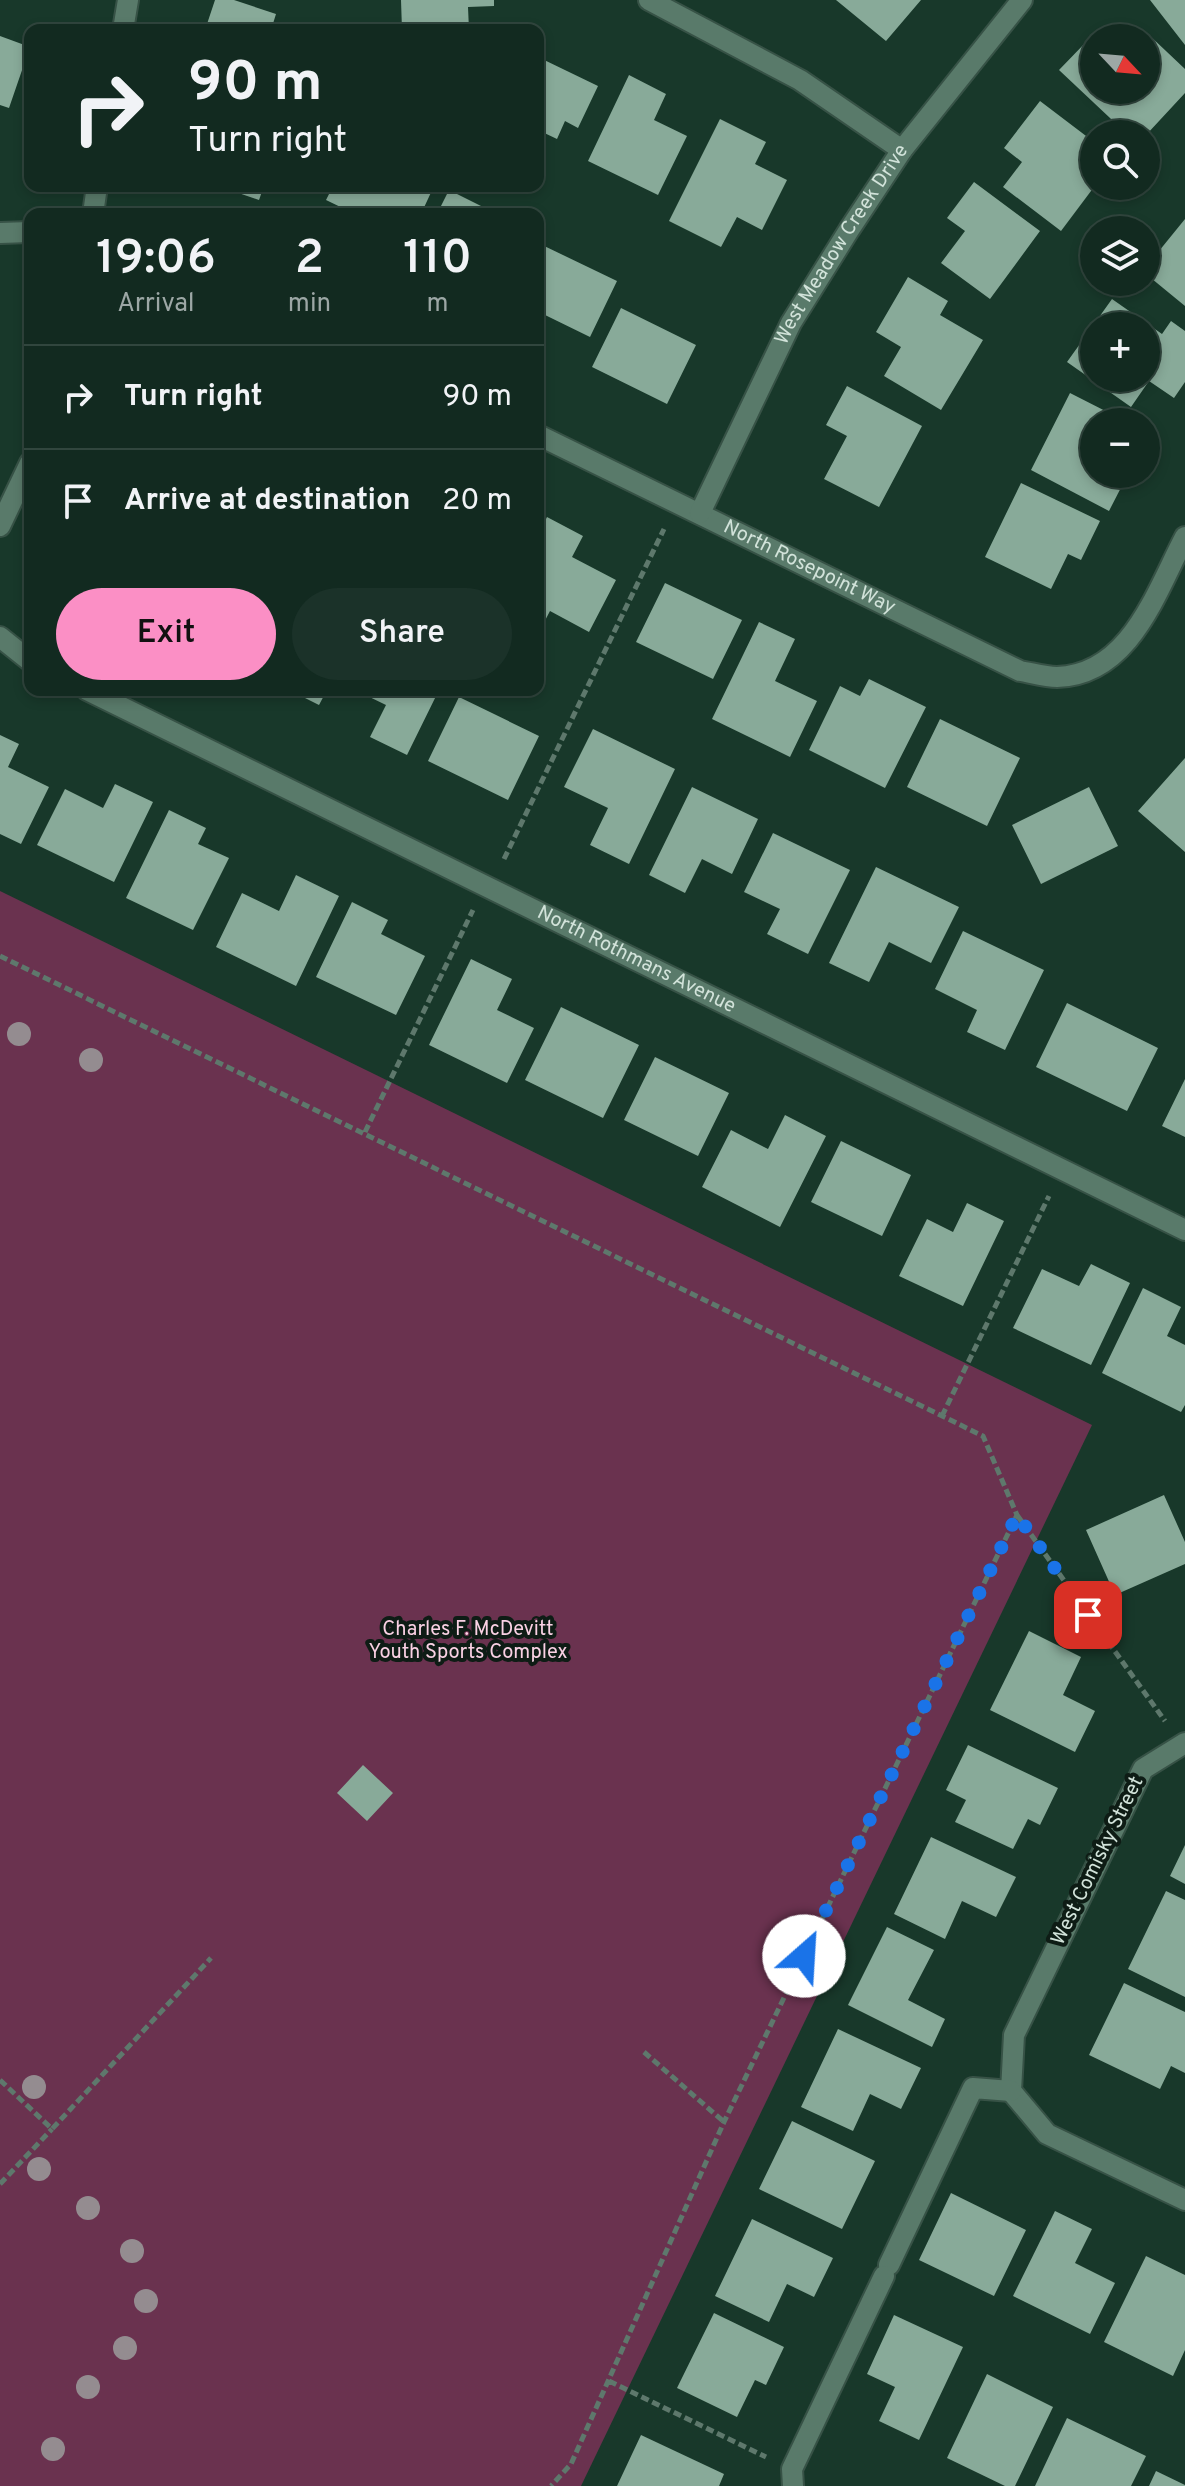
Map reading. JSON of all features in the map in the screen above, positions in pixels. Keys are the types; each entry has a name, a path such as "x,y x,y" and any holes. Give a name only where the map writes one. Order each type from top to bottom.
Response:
{"street":[{"path":"124,24 128,0"},
{"path":"649,0 800,80 902,150"},
{"name":"West Meadow Creek Drive","path":"700,513 791,323 902,150 1022,0"},
{"path":"0,233 24,232"},
{"name":"North Rosepoint Way","path":"544,438 1020,671 1055,677 1085,673 1111,659 1135,632 1185,537"},
{"path":"0,526 24,476"},
{"path":"0,637 24,656"},
{"name":"North Rothmans Avenue","path":"99,696 1185,1230"},
{"name":"West Comisky Street","path":"1011,2091 1014,2035 1143,1769 1183,1744"},
{"path":"792,2478 973,2088 1011,2091 1047,2134 1185,2200"}],"path":[{"path":"504,859 677,501"},
{"path":"365,1132 474,909"},
{"path":"0,956 983,1436 1017,1515 1183,1744"},
{"path":"942,1416 1062,1170"},
{"path":"551,2486 571,2464 724,2122 1017,1515"},
{"path":"0,2184 211,1958"},
{"path":"644,2052 724,2122"},
{"path":"0,2080 52,2129"},
{"path":"609,2381 792,2478"}],"green space":[{"name":"Charles F. McDevitt Youth Sports Complex","path":"0,891 1092,1425 581,2486 0,2486"}],"building":[{"path":"215,0 234,0 276,14 273,24 207,24"},
{"path":"401,0 494,0 494,6 468,7 469,24 402,24"},
{"path":"836,0 921,0 886,41"},
{"path":"1150,0 1185,0 1185,45"},
{"path":"0,36 24,45 24,64 9,108 0,105"},
{"path":"1160,45 1185,69 1185,93 1160,120 1112,120 1095,104 1160,104"},
{"path":"1080,48 1080,90 1059,70"},
{"path":"544,60 598,86 578,128 565,121 557,139 544,133"},
{"path":"629,75 666,94 654,120 687,136 658,195 588,161"},
{"path":"1040,101 1080,131 1080,200 1084,200 1061,231 1003,187 1022,162 1004,148"},
{"path":"720,119 766,142 755,164 787,180 762,230 737,217 721,247 669,221"},
{"path":"974,182 1040,231 990,299 941,263 965,231 947,218"},
{"path":"236,192 262,192 259,200"},
{"path":"330,192 431,192 424,208 343,208 326,200"},
{"path":"448,192 453,192 485,208 440,208"},
{"path":"1185,219 1185,306 1160,285 1160,250"},
{"path":"544,246 617,281 590,337 545,315"},
{"path":"908,277 948,301 940,315 983,340 941,410 884,376 901,347 876,332"},
{"path":"1112,299 1131,312 1103,312"},
{"path":"621,308 696,345 667,404 592,367"},
{"path":"1171,321 1185,331 1185,382 1174,398 1160,388 1160,333 1162,334"},
{"path":"1080,344 1080,371 1067,362"},
{"path":"847,386 922,426 879,507 824,479 847,436 826,425"},
{"path":"1110,392 1141,392 1131,407"},
{"path":"1070,393 1099,408 1080,408 1080,488 1121,488 1109,511 1031,470"},
{"path":"1021,483 1100,521 1081,560 1068,554 1051,589 985,557"},
{"path":"547,517 583,536 572,557 616,580 589,632 550,611 544,622 544,523"},
{"path":"665,583 742,620 713,679 636,642"},
{"path":"759,622 795,639 775,681 817,701 790,757 712,719"},
{"path":"869,679 926,707 885,788 809,750 840,686 860,696"},
{"path":"301,696 324,696 319,705"},
{"path":"367,696 436,696 407,755 370,737 386,705"},
{"path":"459,697 539,736 508,800 428,761"},
{"path":"940,719 1020,758 987,826 907,787"},
{"path":"593,729 675,769 629,864 590,845 608,808 564,787"},
{"path":"0,735 19,744 8,767 49,787 21,844 0,834"},
{"path":"1185,758 1185,852 1138,811"},
{"path":"115,784 153,802 114,882 37,845 65,789 103,808"},
{"path":"692,787 758,819 732,874 702,859 685,893 649,875"},
{"path":"1089,787 1118,846 1041,884 1012,825"},
{"path":"169,810 206,828 198,844 229,858 193,930 126,898"},
{"path":"773,833 850,870 808,954 767,934 780,909 744,892"},
{"path":"876,867 959,907 931,963 889,942 869,982 829,963"},
{"path":"296,875 339,896 296,986 216,947 242,893 279,911"},
{"path":"352,902 388,920 381,934 425,956 396,1015 316,977"},
{"path":"963,931 1044,970 1005,1050 967,1032 977,1010 935,989"},
{"path":"471,959 512,979 497,1010 534,1028 507,1083 429,1045"},
{"path":"1067,1003 1158,1048 1127,1111 1036,1067"},
{"path":"561,1007 639,1045 603,1118 525,1080"},
{"path":"655,1057 729,1093 698,1156 624,1120"},
{"path":"1185,1079 1185,1137 1162,1126"},
{"path":"785,1115 826,1136 780,1227 702,1187 731,1130 768,1149"},
{"path":"841,1141 911,1175 882,1236 811,1202"},
{"path":"967,1203 1004,1221 963,1306 899,1276 927,1219 953,1232"},
{"path":"1091,1264 1130,1283 1091,1365 1013,1328 1042,1269 1079,1286"},
{"path":"1143,1288 1181,1307 1167,1336 1185,1345 1185,1405 1181,1412 1102,1373"},
{"path":"1164,1495 1185,1542 1185,1564 1115,1595 1086,1530"},
{"path":"1029,1631 1081,1657 1063,1695 1095,1711 1075,1752 990,1710"},
{"path":"968,1745 1058,1788 1040,1825 1028,1819 1013,1849 955,1822 966,1800 946,1790"},
{"path":"363,1765 393,1793 367,1821 337,1793"},
{"path":"931,1837 1016,1877 996,1917 962,1901 945,1939 894,1914"},
{"path":"1185,1845 1185,1884 1170,1876"},
{"path":"1166,1891 1185,1900 1185,1997 1128,1969"},
{"path":"887,1927 934,1950 908,2000 945,2019 932,2047 848,2005"},
{"path":"1124,1983 1185,2012 1185,2073 1171,2066 1160,2089 1089,2055"},
{"path":"838,2029 921,2068 901,2109 870,2094 853,2131 801,2107"},
{"path":"792,2121 875,2161 842,2229 759,2189"},
{"path":"951,2193 1026,2230 994,2296 919,2260"},
{"path":"1055,2211 1092,2229 1075,2263 1115,2283 1090,2334 1013,2296"},
{"path":"752,2219 833,2258 814,2297 787,2284 769,2322 715,2296"},
{"path":"1146,2256 1185,2275 1185,2350 1173,2376 1104,2342"},
{"path":"714,2313 784,2347 766,2385 755,2380 737,2417 677,2388"},
{"path":"894,2315 963,2347 919,2440 879,2421 895,2387 867,2374"},
{"path":"987,2374 1053,2407 1015,2486 1005,2486 947,2458"},
{"path":"1067,2418 1146,2456 1131,2486 1035,2486"},
{"path":"641,2435 724,2474 719,2486 617,2486"},
{"path":"1156,2471 1185,2485 1185,2486 1149,2486"}],"route":[{"path":"804,1956 1017,1515 1088,1615"}]}
